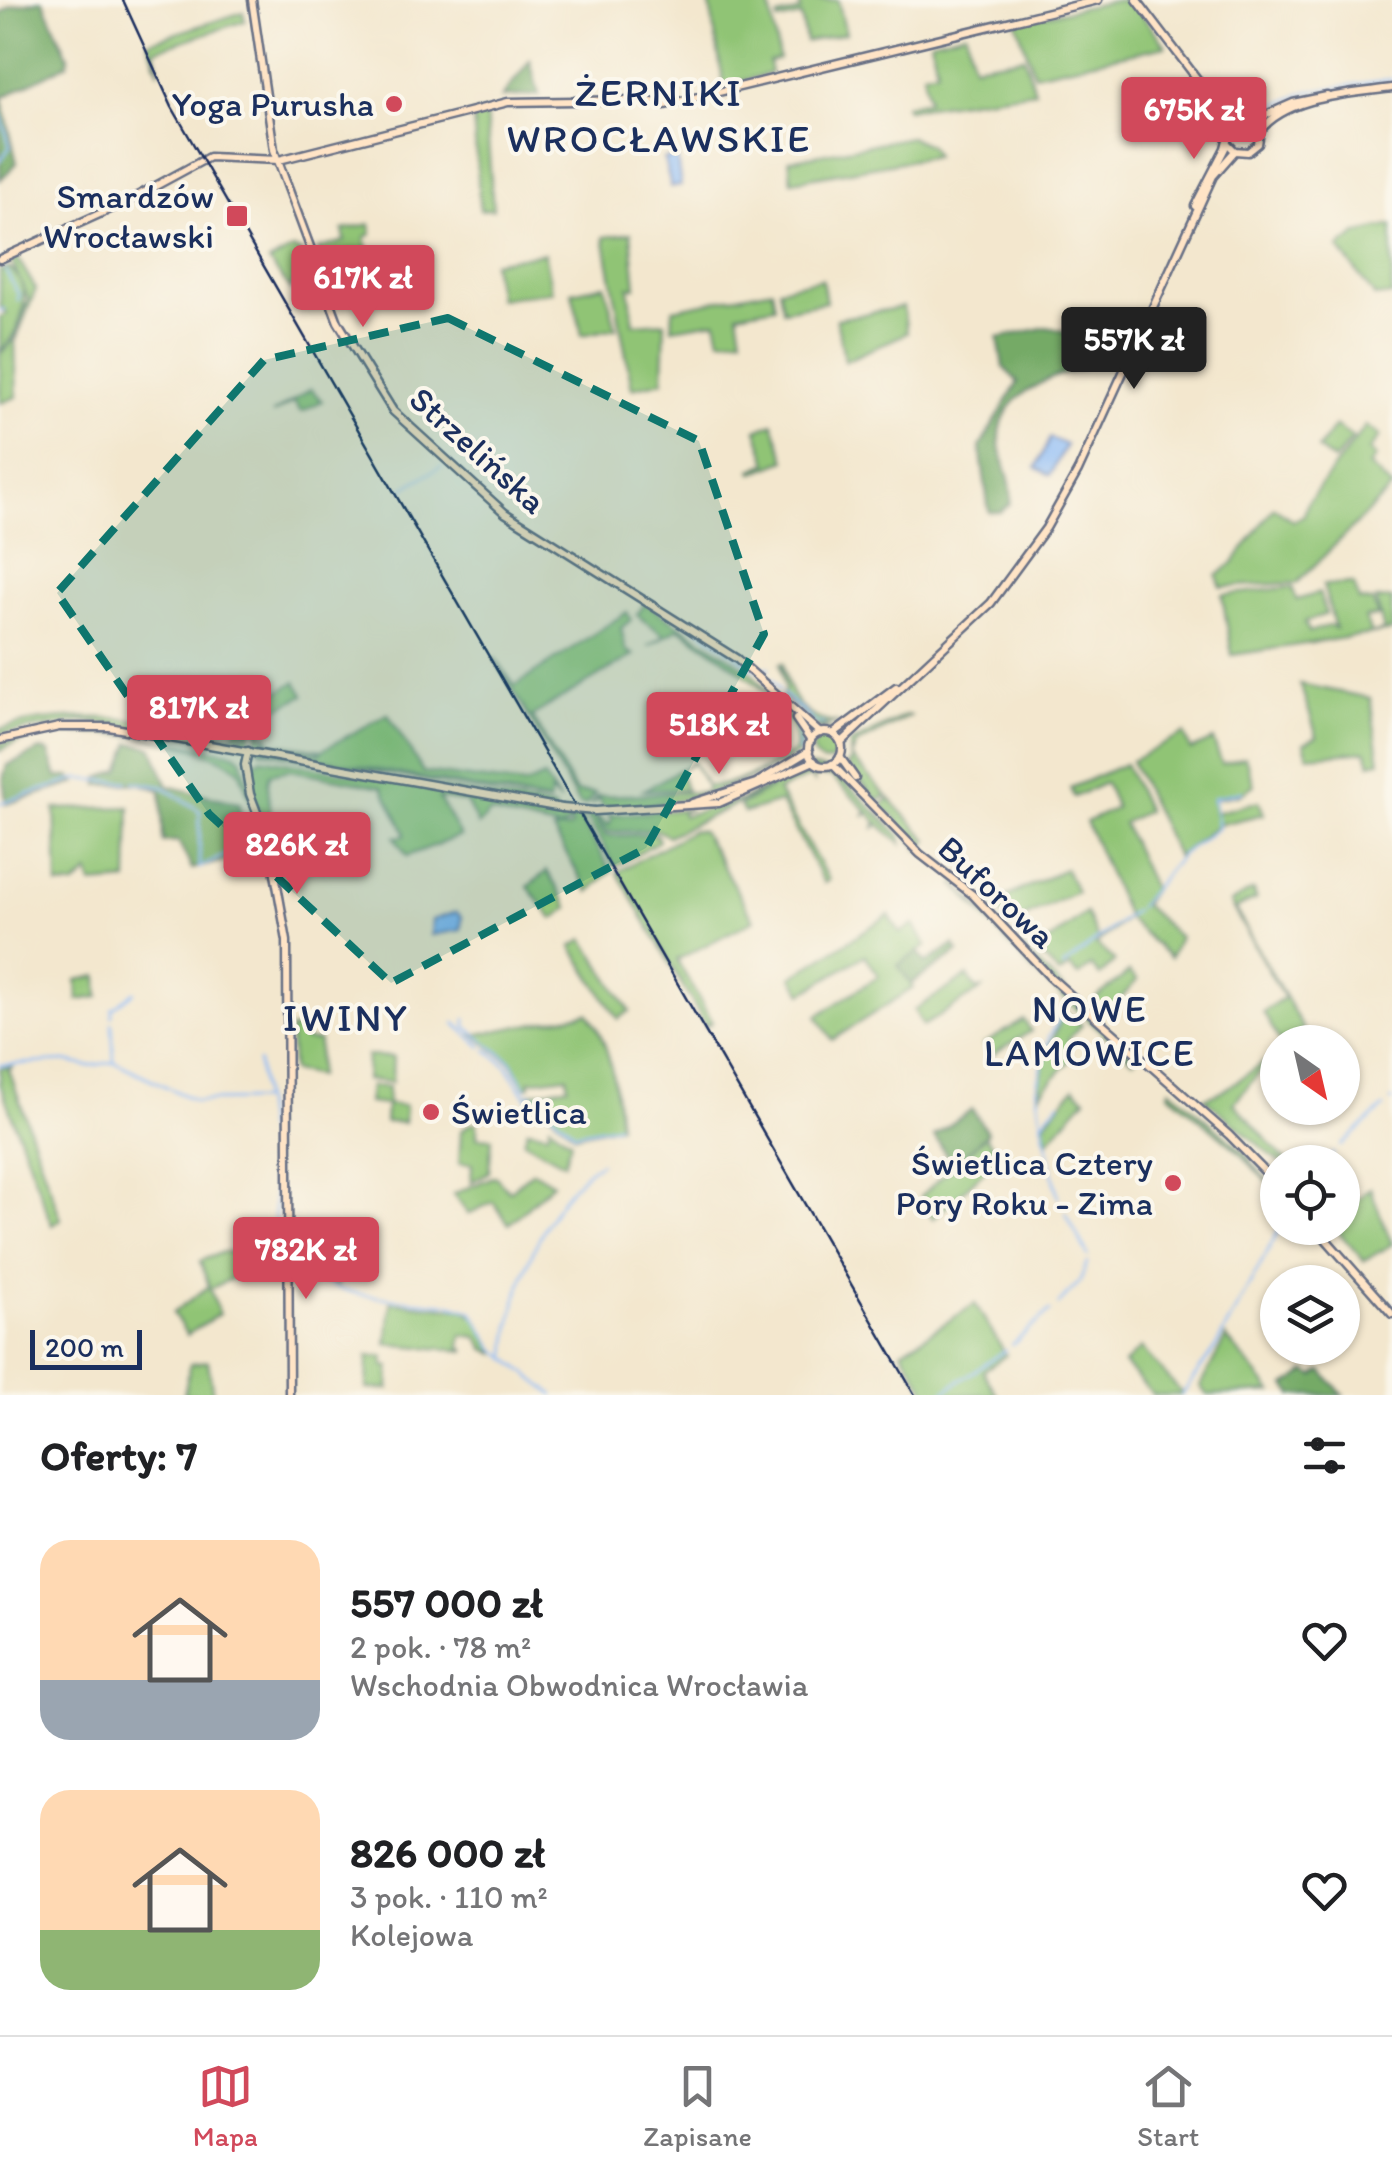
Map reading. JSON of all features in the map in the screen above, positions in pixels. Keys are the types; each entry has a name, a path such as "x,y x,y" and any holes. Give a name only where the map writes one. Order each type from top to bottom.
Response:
{"street":[{"name":"Strzelińska","path":"252,0 278,160 338,322 401,422 512,519 718,646 756,674 790,710 811,740"},
{"path":"0,260 211,157 278,160 508,102 685,101 826,62 1098,0"},
{"path":"1137,0 1219,108 1228,127 1226,143 1204,184 1184,236"},
{"path":"1219,108 1236,121 1252,122 1304,100 1392,88"},
{"path":"0,740 43,730 91,726 596,812 734,799 814,761 832,764 840,758 842,743 991,603 1046,528 1086,455 1213,176 1235,151 1255,148 1260,131 1294,108 1343,96"},
{"path":"1228,127 1236,121"},
{"path":"1252,122 1260,131"},
{"path":"1226,143 1235,151"},
{"path":"833,734 926,664"},
{"name":"Strzelińska","path":"790,710 820,733"},
{"path":"814,761 809,751 811,740 820,733 833,734 842,743"},
{"path":"250,751 248,779 274,868 285,934 289,1395"},
{"path":"649,810 735,791 782,770 809,751"},
{"name":"Buforowa","path":"840,758 864,792"},
{"name":"Buforowa","path":"832,764 864,792 920,854 973,895 1057,984 1260,1167"},
{"path":"1331,1245 1392,1314"}],"highlighted area":[{"path":"448,318 699,441 764,634 646,848 391,983 209,814 57,593 264,360"}],"green space":[{"path":"43,0 69,58 67,64 2,98 17,163 0,180 0,14 12,6"},
{"path":"709,0 769,0 779,59 769,62 771,73 724,86"},
{"path":"799,0 838,0 846,33 806,42 801,16 778,21 778,17 801,11"},
{"path":"1119,0 1134,5 1166,46 1034,74 1016,21"},
{"path":"243,12 245,21 155,50 159,72 148,42"},
{"path":"966,32 973,65 1024,57 1035,91 906,109 905,105 928,100 923,73 937,70 931,41"},
{"path":"530,60 539,95 502,97"},
{"path":"486,112 493,209 480,210 473,115"},
{"path":"910,137 929,145 935,156 792,181 789,160"},
{"path":"370,224 372,234 365,237 373,271 327,276 318,249 345,241 343,230"},
{"path":"1392,225 1392,295 1375,297 1339,248 1358,234"},
{"path":"631,233 636,287 629,287 634,324 665,322 663,381 632,388 604,237"},
{"path":"293,249 301,252 291,290 269,262"},
{"path":"544,253 552,291 498,299 492,262"},
{"path":"17,257 36,289 15,342 17,397 0,403 0,354 14,339 28,299 11,260"},
{"path":"9,268 22,286 23,310 14,333 0,351 0,317 6,314 0,305 0,270"},
{"path":"822,279 826,302 783,310 779,288"},
{"path":"605,285 616,328 582,335 572,292"},
{"path":"772,289 775,306 738,313 742,337 720,339 716,321 672,328 673,309"},
{"path":"903,307 907,333 845,361 836,319"},
{"path":"1046,327 1074,339 1083,368 1027,391 1007,412 1000,442 1011,488 1010,504 1000,512 989,512 980,447 1018,382 1003,367 998,338"},
{"path":"311,389 322,401 301,412 294,402 272,414"},
{"path":"773,423 786,460 753,473 752,470 768,463 757,430"},
{"path":"1335,426 1353,438 1334,461 1318,449"},
{"path":"1366,426 1380,436 1369,451 1376,457 1369,466 1392,488 1297,583 1221,587 1217,576 1234,562 1274,507 1293,521 1304,515 1308,502"},
{"path":"1353,584 1359,600 1373,602 1378,616 1365,618 1371,634 1384,631 1376,600 1392,599 1392,631 1232,655 1222,595 1292,587 1297,600 1319,593 1326,614 1305,622 1309,632 1330,625 1335,628 1323,585"},
{"path":"645,603 749,670 805,734 800,753 753,777 705,794 629,806 602,806 600,798 591,805 597,796 704,792 707,788 693,763 679,770 693,762 707,786 719,785 752,775 794,752 794,734 786,716 753,681 679,628 648,646 665,636 637,615"},
{"path":"627,612 631,620 621,628 626,650 634,655 532,716 576,792 595,793 586,805 579,804 494,657 515,686"},
{"path":"783,663 799,705 816,718 839,723 820,727 832,731 819,730 782,696"},
{"path":"296,682 304,695 268,714 268,728 259,725 268,692 268,697"},
{"path":"1300,684 1370,698 1380,761 1370,763 1366,751 1308,756 1304,743 1317,736"},
{"path":"261,698 255,722 248,724 240,736 197,731 240,740 252,726 249,741 240,744 84,721 0,734 0,729 28,722 87,717 146,721 232,735 254,716"},
{"path":"388,714 423,772 525,785 544,777 560,802 551,792 549,803 536,801 257,747 548,802 264,748 256,743 260,729 267,745 319,754 322,751 268,743 266,733 272,743 322,750"},
{"path":"910,716 856,745 851,757 887,796 878,800 859,779 876,802 847,764 851,763 850,744"},
{"path":"103,730 235,753 241,758 259,824 239,770 189,748 156,740 84,733 21,741 0,751 0,743 46,732"},
{"path":"1184,734 1191,750 1213,740 1222,764 1245,757 1254,785 1240,794 1213,799 1215,813 1259,801 1264,814 1218,825 1177,857 1131,761"},
{"path":"826,736 835,740 839,749 835,758 826,762 817,758 813,749 817,740"},
{"path":"131,743 152,747 168,786 240,803 241,857 192,869 178,841 163,842 161,790 138,783 99,785 99,778 120,770"},
{"path":"41,750 49,752 57,777 70,777 76,783 6,804 3,778 7,765"},
{"path":"262,758 556,809 553,820 566,812 569,823 559,829 490,813 478,825 466,802 439,798 460,836 407,856 395,837 405,836 404,830 382,787 290,770 270,774 268,783 273,847 281,855 273,852 266,826 270,818 265,821 251,787 252,764"},
{"path":"1125,764 1147,811 1123,823 1153,889 1143,904 1179,937 1170,958 1128,919 1086,822 1116,808 1105,783 1074,797 1070,788"},
{"path":"806,767 834,771 901,836 902,844 879,824 875,827 877,822 869,813 864,816 867,811 831,776 814,776 814,781 810,776 778,791 829,880 824,883 780,802 744,813 740,806 773,787 668,836 656,830 607,832 595,815 609,825 612,818 607,815 691,809 682,811 683,816 740,800"},
{"path":"679,770 686,790 644,790"},
{"path":"889,798 928,840 924,847 910,832 921,852 893,815 881,807"},
{"path":"130,807 128,881 92,884 89,873 75,885 58,886 55,809"},
{"path":"571,813 577,813 611,871 589,892 553,831 571,828"},
{"path":"585,814 591,814 606,836 656,834 659,841 615,867"},
{"path":"693,830 702,831 754,920 677,960 712,1022 706,1026 617,872"},
{"path":"1065,869 1077,892 1010,924 992,904"},
{"path":"547,871 569,908 553,919 528,887"},
{"path":"954,883 1135,1058 1031,969"},
{"path":"1253,890 1256,899 1235,909 1301,1025 1270,1025 1263,1012 1284,998 1230,903"},
{"path":"1086,913 1098,939 1125,919 1096,944 1115,961 1100,976 1091,966 1078,976 1070,967 1059,974 1036,951"},
{"path":"889,915 900,933 914,925 927,946 899,965 913,988 832,1040 817,1016 879,976 865,955 803,993 792,977"},
{"path":"584,939 630,1011 618,1019 572,947"},
{"path":"954,945 959,952 911,984 898,965 918,952 926,963"},
{"path":"1129,972 1137,980 1108,1013 1091,1002"},
{"path":"98,976 99,997 78,1000 77,980"},
{"path":"968,976 976,989 982,989 923,1026 914,1010"},
{"path":"1064,1011 1082,1025 1068,1040 1071,1059 1039,1095 1043,1064"},
{"path":"588,1013 607,1052 619,1125 575,1135 528,1094 568,1086 567,1076 529,1081 530,1086 525,1087 512,1063 474,1035"},
{"path":"1024,1020 1031,1031 991,1056 984,1044"},
{"path":"290,1029 305,1029 306,1040 319,1041 318,1076 292,1071"},
{"path":"367,1056 393,1057 392,1082 366,1080"},
{"path":"1260,1065 1260,1072 1234,1103 1272,1145 1260,1146 1204,1098 1223,1091"},
{"path":"12,1067 9,1070 61,1219 52,1225 0,1084 0,1068"},
{"path":"370,1086 388,1087 387,1104 405,1106 404,1123 385,1122 386,1105 368,1103"},
{"path":"1074,1088 1086,1098 1047,1142 1044,1124"},
{"path":"1170,1088 1243,1151 1260,1175 1238,1151 1169,1093"},
{"path":"972,1109 988,1133 953,1166 934,1136"},
{"path":"477,1123 477,1137 492,1138 489,1172 471,1182 472,1164 459,1163 461,1131"},
{"path":"550,1125 571,1141 564,1163 524,1141 528,1129 548,1133"},
{"path":"985,1136 997,1151 991,1156 995,1161 933,1219 921,1196"},
{"path":"533,1171 553,1183 509,1224 493,1202 468,1214 453,1194 495,1176 509,1191"},
{"path":"1370,1188 1392,1244 1364,1261 1350,1245 1360,1245 1360,1197"},
{"path":"294,1249 339,1253 338,1286 307,1273 294,1259"},
{"path":"230,1252 239,1275 210,1289 219,1314 187,1335 173,1313 209,1286 200,1261"},
{"path":"391,1302 464,1309 476,1317 496,1354 485,1349 477,1337 462,1335 460,1347 466,1351 387,1344"},
{"path":"975,1304 1006,1355 983,1371 997,1395 929,1395 902,1351"},
{"path":"1226,1337 1272,1392 1207,1395 1200,1386"},
{"path":"1141,1348 1180,1395 1153,1395 1124,1364"},
{"path":"368,1356 384,1357 384,1366 390,1367 389,1389 367,1389"},
{"path":"208,1361 213,1395 184,1395 190,1364"},
{"path":"1322,1371 1344,1395 1293,1395 1286,1386 1307,1372 1314,1376"}],"water":[{"path":"677,158 681,186 671,187 664,159"},
{"path":"1050,438 1066,445 1050,475 1036,468"},
{"path":"456,912 462,917 461,930 431,935 432,920"}],"waterway":[{"path":"1261,112 1307,92 1392,79"},
{"path":"0,111 10,147 0,161"},
{"path":"2,265 5,261"},
{"path":"5,270 18,300"},
{"path":"0,311 4,309"},
{"path":"403,489 442,466"},
{"path":"680,615 756,669 769,668"},
{"path":"771,679 780,691"},
{"path":"783,694 815,723 824,724"},
{"path":"798,728 799,752"},
{"path":"0,803 78,779 128,782"},
{"path":"134,782 164,787 200,811 199,868 232,852"},
{"path":"1138,907 1183,853 1218,828 1213,798 1242,791"},
{"path":"1063,967 1135,910"},
{"path":"112,1016 112,1009 134,992"},
{"path":"1051,1034 1064,1010"},
{"path":"466,1019 466,1027 512,1062 526,1088"},
{"path":"112,1023 114,1060"},
{"path":"455,1023 482,1047"},
{"path":"1043,1063 1050,1035"},
{"path":"487,1050 507,1066 535,1111"},
{"path":"0,1065 65,1061 88,1066 115,1062 196,1101 261,1100"},
{"path":"258,1062 273,1186"},
{"path":"1041,1116 1037,1089 1042,1066"},
{"path":"529,1093 575,1133 617,1125"},
{"path":"1042,1122 1060,1102"},
{"path":"1342,1145 1384,1107"},
{"path":"1042,1119 1043,1127"},
{"path":"1044,1130 1058,1197"},
{"path":"507,1356 523,1277 547,1222 563,1198 600,1163"},
{"path":"274,1190 275,1238 285,1252"},
{"path":"1066,1213 1088,1256"},
{"path":"1182,1395 1217,1345 1271,1245"},
{"path":"292,1260 325,1283 344,1290 446,1304"},
{"path":"1058,1305 1079,1283 1087,1263"},
{"path":"450,1304 472,1311 494,1348 554,1395"},
{"path":"1012,1345 1050,1311"},
{"path":"939,1395 1006,1350"},
{"path":"837,1387 846,1395"},
{"path":"828,1395 833,1391"}],"railway":[{"path":"123,0 172,107 915,1395"}],"place":[{"name":"Yoga Purusha","path":"394,104"},
{"name":"Smardzów Wrocławski","path":"237,216"},
{"name":"Świetlica","path":"431,1112"},
{"name":"Świetlica Cztery Pory Roku - Zima","path":"1173,1183"}],"district":[{"name":"ŻERNIKI WROCŁAWSKIE","path":"659,115"},
{"name":"IWINY","path":"346,1017"},
{"name":"NOWE LAMOWICE","path":"1090,1031"}]}
